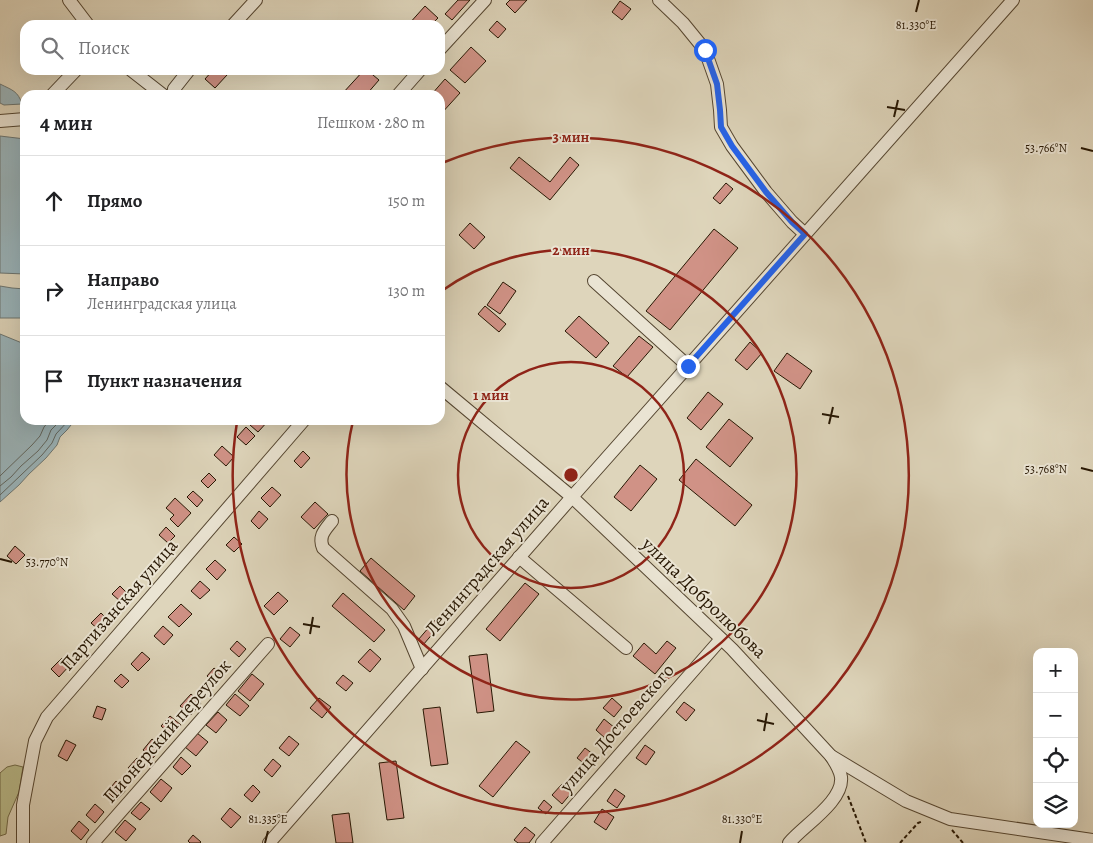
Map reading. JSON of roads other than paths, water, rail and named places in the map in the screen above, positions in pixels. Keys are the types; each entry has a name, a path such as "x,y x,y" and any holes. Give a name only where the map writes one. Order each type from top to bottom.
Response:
{"street":[{"path":"69,0 84,20"},
{"path":"238,20 256,0"},
{"path":"445,44 485,0"},
{"path":"659,0 705,50 717,84 721,127 732,146 766,192 805,234"},
{"name":"Ленинградская улица","path":"269,843 572,497 1013,0"},
{"path":"57,90 71,75"},
{"path":"139,75 165,90"},
{"path":"172,90 185,75"},
{"path":"402,90 416,75"},
{"path":"0,121 20,119"},
{"path":"594,281 688,366"},
{"name":"улица Добролюбова","path":"445,391 572,497 721,638 831,756 906,801 944,816 1093,840"},
{"name":"Партизанская улица","path":"23,843 23,805 35,741 47,717 300,425"},
{"path":"332,521 322,534 320,542 323,548 392,609 404,626 422,668"},
{"path":"519,558 626,648"},
{"name":"улица Достоевского","path":"542,843 721,638"},
{"name":"Пионерский переулок","path":"93,843 268,644"},
{"path":"789,843 833,799 840,787 841,777 831,756"}],"water":[{"path":"0,84 16,94 20,100 20,104 4,105 0,103"},
{"path":"0,136 20,138 20,274 0,273"},
{"path":"0,286 20,289 20,318 0,318"},
{"path":"0,334 20,342 20,425 71,425 60,437 57,445 46,458 0,502"}]}
